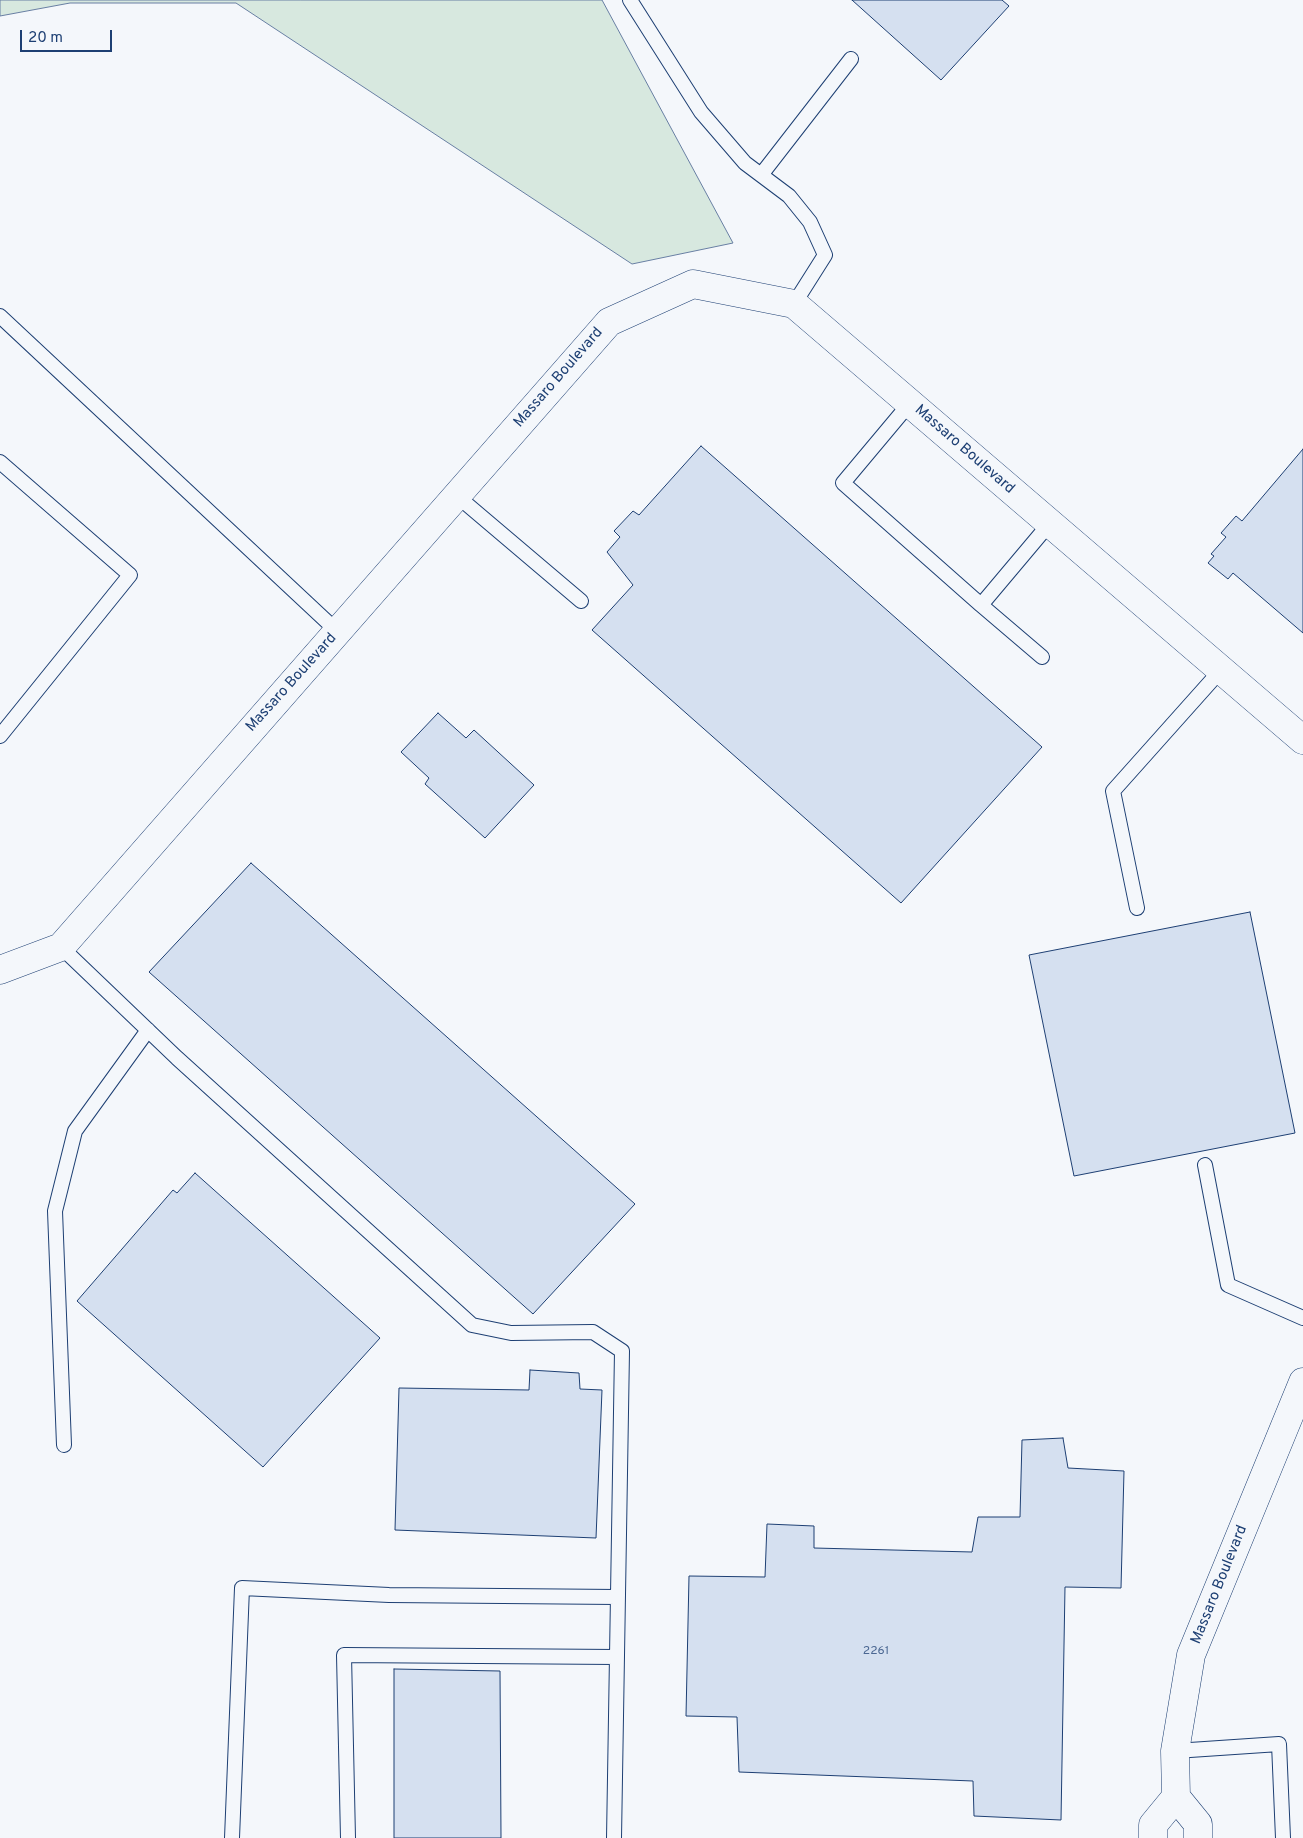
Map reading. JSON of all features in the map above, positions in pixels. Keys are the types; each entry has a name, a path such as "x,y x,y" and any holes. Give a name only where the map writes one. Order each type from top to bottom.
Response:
{"street":[{"name":"Massaro Boulevard","path":"0,970 60,947 609,322 692,284 794,304 1303,740"},
{"name":"Massaro Boulevard","path":"1176,1797 1175,1751 1191,1655 1303,1382"},
{"path":"1153,1838 1153,1825 1176,1797 1198,1824 1198,1838"}],"lane":[{"path":"632,1 701,112 745,163 789,196 810,222 825,255 794,304"},
{"path":"761,176 851,59"},
{"path":"0,316 338,632"},
{"path":"910,403 843,483 1042,657"},
{"path":"0,462 130,575 0,736"},
{"path":"456,495 581,601"},
{"path":"981,604 1050,523"},
{"path":"1137,908 1114,790 1221,670"},
{"path":"60,947 148,1030 472,1325 511,1333 593,1332 622,1351 614,1838"},
{"path":"64,1445 55,1211 75,1131 148,1030"},
{"path":"1205,1166 1228,1285 1303,1318"},
{"path":"232,1838 242,1588 389,1595 617,1597"},
{"path":"348,1838 344,1655 616,1657"},
{"path":"1175,1751 1279,1744 1283,1838"}],"shaded area":[{"path":"0,0 602,0 733,243 632,264 236,3 70,3 0,16"}],"building":[{"path":"852,0 1002,0 1009,6 941,80"},
{"path":"701,446 1042,747 901,903 592,630 633,585 607,552 620,537 614,531 633,511 639,515"},
{"path":"1303,449 1303,633 1233,573 1228,579 1208,563 1214,556 1211,554 1226,537 1221,533 1236,516 1242,521"},
{"path":"438,713 466,738 474,730 534,785 485,838 425,784 429,778 401,752"},
{"path":"251,863 635,1204 533,1314 149,972"},
{"path":"1250,912 1295,1133 1074,1176 1029,955"},
{"path":"195,1173 380,1338 263,1467 77,1301 173,1190 177,1193"},
{"path":"530,1370 579,1373 580,1389 602,1390 596,1538 395,1530 399,1388 529,1390"},
{"path":"1063,1438 1068,1468 1124,1471 1121,1588 1065,1587 1061,1820 974,1816 973,1781 739,1772 737,1717 686,1716 689,1576 765,1577 767,1524 814,1526 814,1548 972,1552 978,1517 1020,1517 1022,1440"},
{"path":"394,1669 500,1671 501,1838 394,1838"}]}
